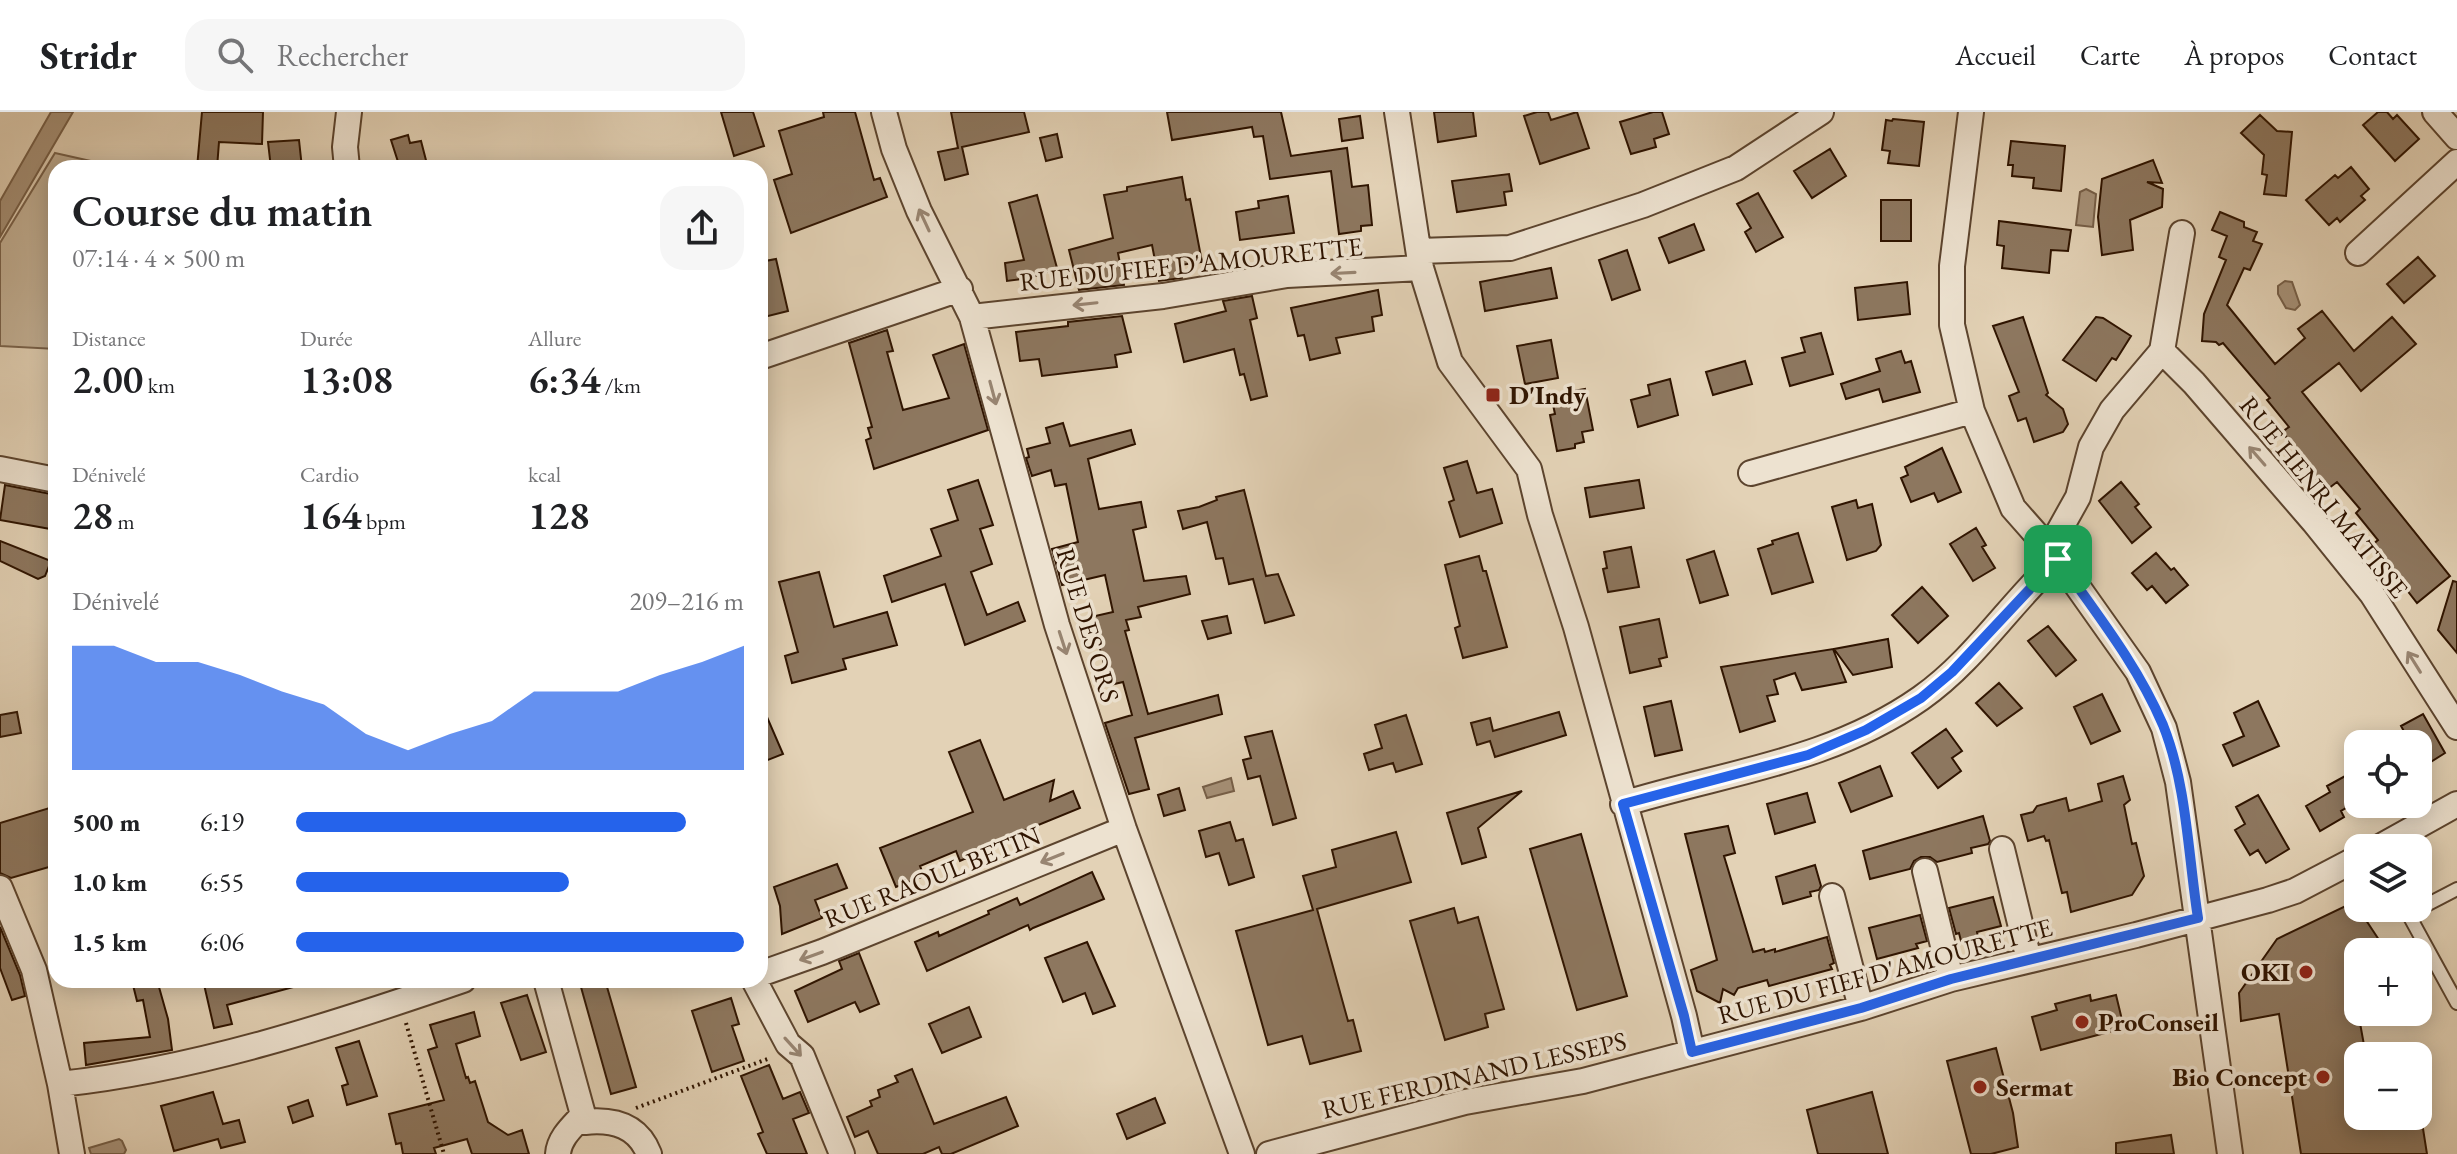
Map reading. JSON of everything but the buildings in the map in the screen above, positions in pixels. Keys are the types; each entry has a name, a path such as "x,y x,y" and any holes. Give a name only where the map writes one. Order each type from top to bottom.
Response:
{"street":[{"path":"346,160 349,112"},
{"name":"RUE DES ORS","path":"884,112 894,149 919,211 972,317 1057,625 1124,829 1242,1154"},
{"path":"1397,112 1420,260 1510,248 1643,205 1736,168 1818,113"},
{"path":"1971,112 1952,266 1952,325 1972,411 2013,508 2054,554 2138,672 2164,728 2178,782 2230,1154"},
{"path":"2435,112 2457,137"},
{"path":"2358,253 2457,162"},
{"path":"1623,804 1808,755 1866,730 1921,698 1952,672 2054,554 2078,497 2091,447 2112,410 2162,351 2182,233"},
{"name":"RUE DU FIEF D'AMOURETTE","path":"972,317 1163,296 1287,275 1420,260 1450,362 1529,469 1540,515 1576,627 1692,1052 1861,1008 1951,979 2295,891 2344,865"},
{"path":"768,355 960,289"},
{"name":"RUE HENRI MATISSE","path":"2162,351 2314,522 2372,594 2457,727"},
{"path":"1751,473 1972,411"},
{"path":"0,469 48,478"},
{"path":"2403,834 2457,804"},
{"name":"RUE RAOUL BETIN","path":"768,971 863,936 1124,829"},
{"path":"2002,849 2029,960"},
{"path":"1925,871 1951,979"},
{"path":"0,888 34,970 60,1084 72,1154"},
{"path":"1832,896 1861,1008"},
{"path":"60,1084 211,1057 331,1021 374,1012 435,988"},
{"path":"758,988 788,1044 802,1056 842,1154"},
{"path":"549,991 585,1122 608,1120 642,1137 649,1154"},
{"name":"RUE FERDINAND LESSEPS","path":"1269,1154 1465,1102 1583,1081 1692,1052"},
{"path":"558,1154 565,1134 583,1115"}],"lane":[{"path":"2432,900 2457,889"},
{"path":"2413,922 2457,1003"}],"path":[{"path":"399,1002 444,1154"},
{"path":"634,1109 769,1059 788,1044"}],"shaded area":[{"path":"51,112 73,112 0,237 0,201"},
{"path":"55,153 86,160 51,160"},
{"path":"48,164 48,349 0,346 0,243"},
{"path":"2086,189 2096,194 2093,227 2076,225 2080,192"},
{"path":"2285,281 2292,282 2300,305 2295,310 2286,308 2278,294 2278,286"},
{"path":"1231,778 1234,791 1207,798 1203,787"},
{"path":"119,1139 126,1150 124,1154 91,1154 89,1148"}],"place":[{"name":"D'Indy","path":"1493,395"},
{"name":"OKI","path":"2306,972"},
{"name":"ProConseil","path":"2082,1022"},
{"name":"Bio Concept","path":"2323,1077"},
{"name":"Sermat","path":"1980,1087"}],"route":[{"path":"2058,559 2138,672 2164,728 2178,782 2198,918 1951,979 1861,1008 1692,1052 1623,804 1808,755 1866,730 1921,698 1952,672 2058,559"}]}
